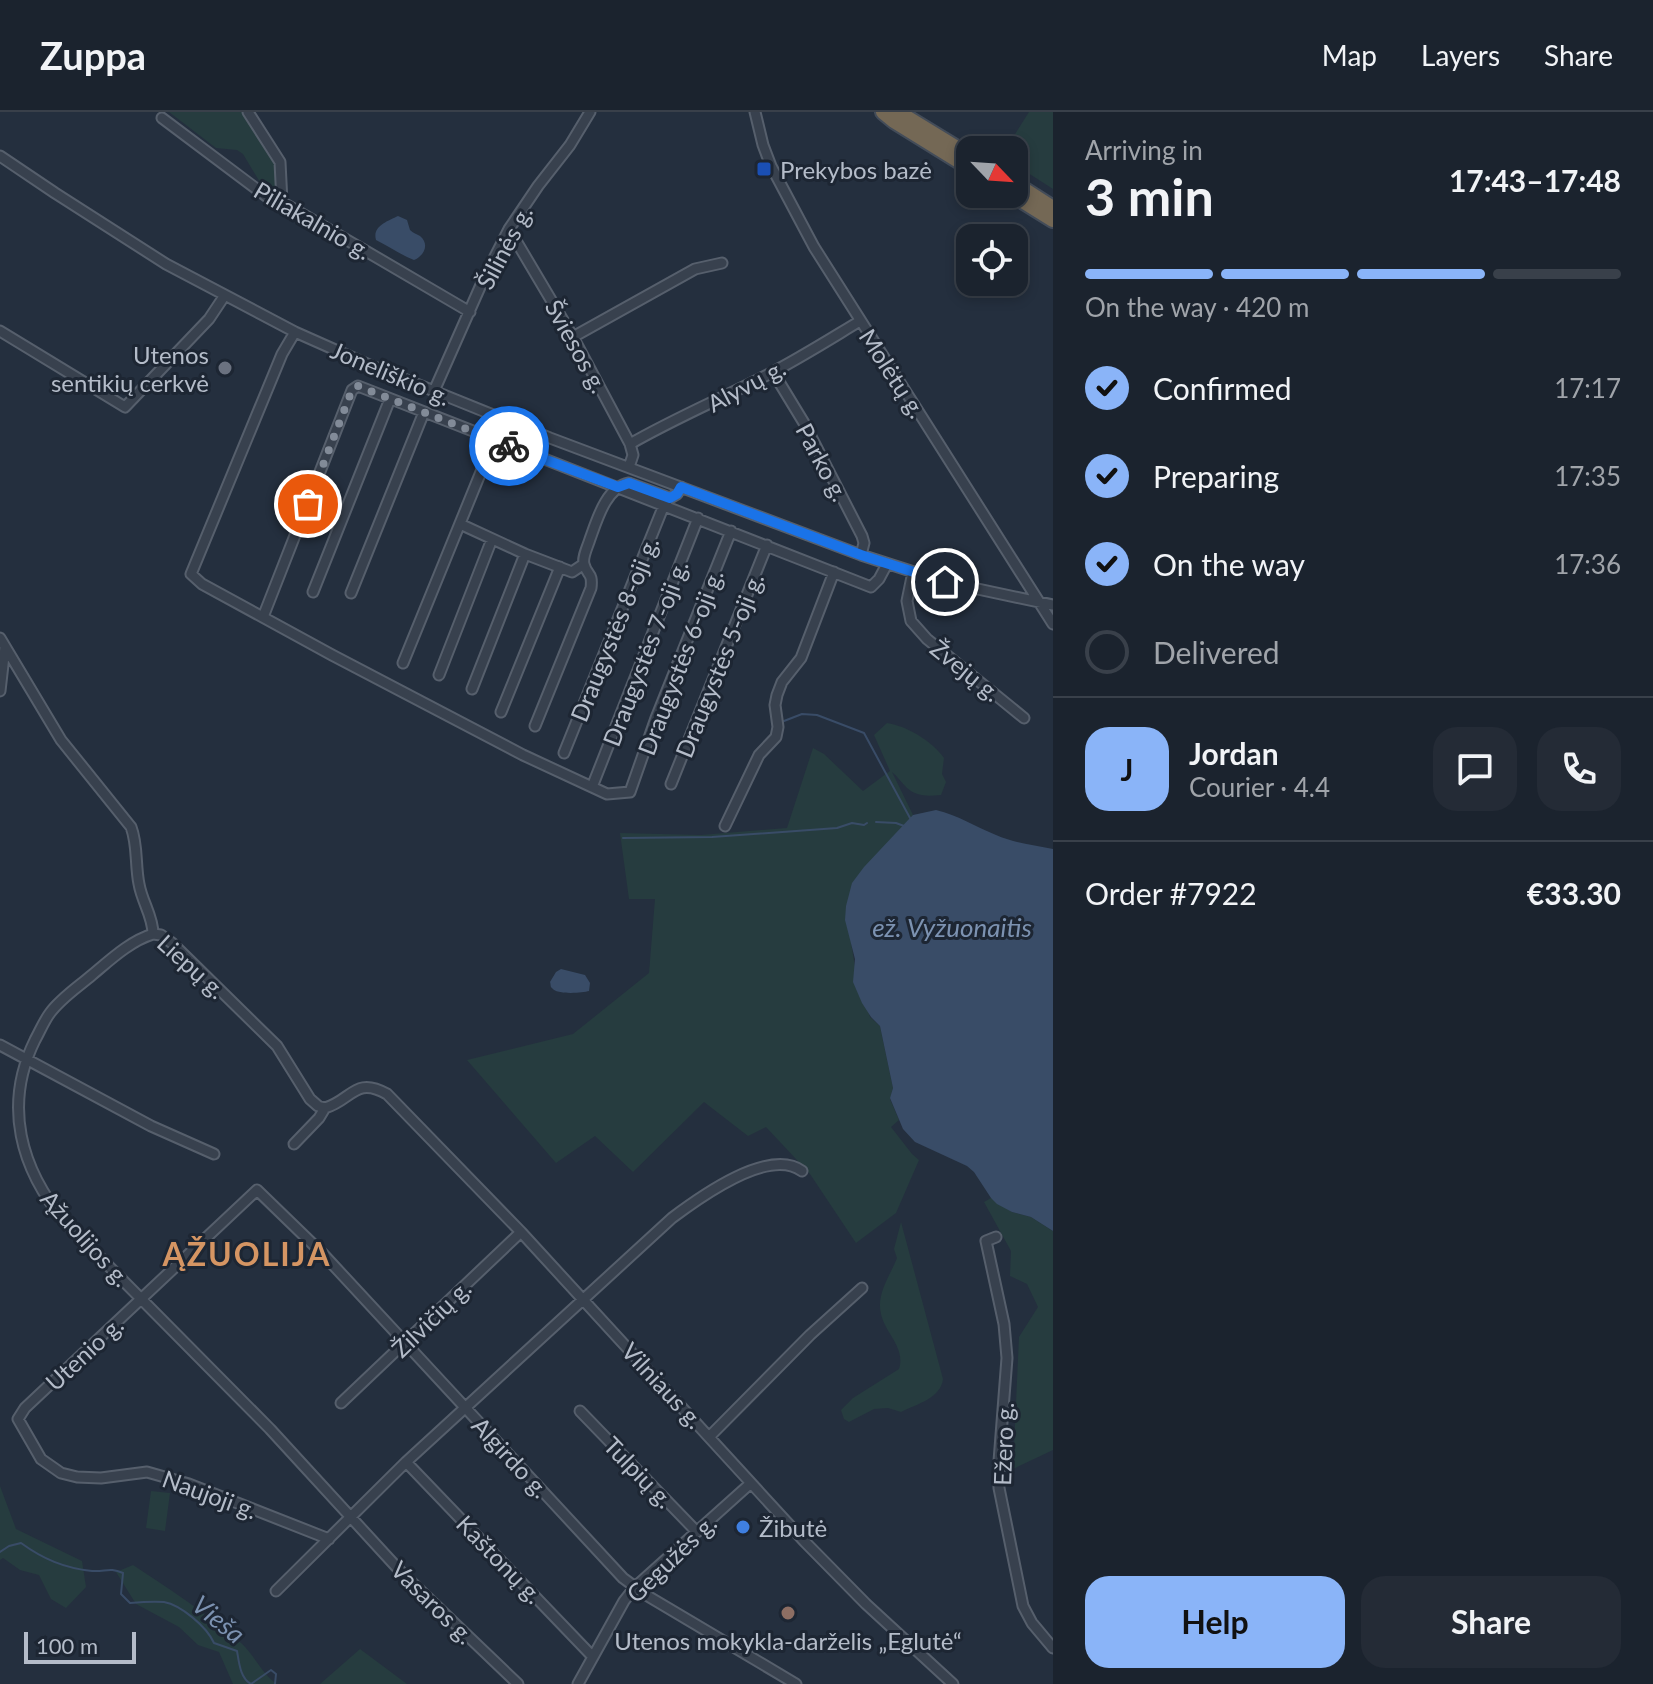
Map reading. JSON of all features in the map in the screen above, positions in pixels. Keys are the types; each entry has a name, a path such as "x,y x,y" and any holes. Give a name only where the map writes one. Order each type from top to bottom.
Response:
{"highway":[{"path":"883,112 956,159"},
{"path":"898,112 956,147"},
{"path":"1028,192 1053,208"},
{"path":"1028,205 1053,220"}],"street":[{"path":"248,112 280,162 282,202"},
{"name":"Šilinės g.","path":"434,391 509,229 590,112"},
{"name":"Molėtų g.","path":"755,112 763,145 789,202 860,321 1053,624"},
{"name":"Piliakalnio g.","path":"162,118 270,199 282,202 470,312"},
{"name":"Joneliškio g.","path":"0,156 166,264 295,332 550,438 861,555 971,589 1053,605"},
{"name":"Šviesos g.","path":"509,229 573,337 630,444"},
{"path":"573,337 695,269 722,263"},
{"path":"0,331 125,407 209,319 225,295"},
{"name":"Alyvų g.","path":"630,444 667,422 694,412 773,372 860,321"},
{"path":"295,332 282,354 191,574 202,584 332,655 523,755 592,787"},
{"name":"Parko g.","path":"773,372 804,423 862,536 861,555"},
{"path":"263,617 352,390 358,386 618,487 667,501 698,518 871,587 887,564"},
{"path":"313,592 390,399"},
{"path":"351,593 424,412"},
{"path":"403,663 494,440"},
{"path":"629,467 633,455 630,444"},
{"path":"535,726 591,588 592,577 584,564 585,554 602,508 618,487"},
{"path":"667,501 681,487"},
{"name":"Draugystės 8-oji g.","path":"564,753 667,501"},
{"name":"Draugystės 7-oji g.","path":"592,787 698,518"},
{"path":"460,524 572,572 584,564"},
{"name":"Draugystės 6-oji g.","path":"592,787 607,794 630,792 656,718 731,531"},
{"path":"439,675 492,539"},
{"name":"Draugystės 5-oji g.","path":"671,784 767,545"},
{"path":"472,689 525,554"},
{"path":"501,712 560,567"},
{"path":"725,826 759,755 776,737 777,695 782,682 801,658 834,572"},
{"name":"Žvejų g.","path":"913,572 907,601 911,621 927,639 1024,718"},
{"path":"0,691 2,642"},
{"name":"Liepų g.","path":"2,642 61,740 131,827 136,839 139,888 152,919 153,934 161,935 172,943 277,1046 310,1099 325,1108"},
{"name":"Ąžuolijos g.","path":"153,934 132,944 100,968 52,1010 26,1058 18,1097 23,1145 39,1186 66,1223 270,1429 351,1516"},
{"path":"0,1045 151,1126 214,1154"},
{"name":"Vilniaus g.","path":"325,1108 359,1087 373,1087 394,1100 521,1232 854,1593 953,1684"},
{"path":"294,1144 325,1108"},
{"path":"276,1591 406,1462 672,1218 698,1199 753,1169 787,1164 802,1171"},
{"name":"Utenio g.","path":"18,1419 25,1408 257,1190"},
{"name":"Algirdo g.","path":"257,1190 323,1254 623,1578 796,1684"},
{"name":"Žilvičių g.","path":"341,1403 521,1232"},
{"name":"Ežero g.","path":"996,1237 986,1241 1004,1324 1007,1358 999,1488 1023,1606 1032,1623 1053,1648"},
{"path":"710,1436 801,1343 862,1288"},
{"name":"Tulpių g.","path":"580,1411 697,1532"},
{"name":"Naujoji g.","path":"18,1419 41,1459 61,1473 101,1478 147,1472 189,1484 329,1539"},
{"name":"Kaštonų g.","path":"406,1462 593,1657"},
{"name":"Gegužės g.","path":"578,1684 635,1587 751,1483"},
{"name":"Vasaros g.","path":"351,1516 402,1573 518,1684"}],"green space":[{"path":"169,112 248,112 280,162 282,202 270,199 243,154 237,150 216,148"},
{"path":"1029,112 1053,112 1053,189 1028,173 1028,136 1014,136"},
{"path":"887,723 911,731 939,752 944,758 942,774 946,782 941,795 923,795 911,791 892,772 913,815 904,826 851,942 870,1017 880,1026 893,1088 890,1099 899,1120 891,1127 919,1160 896,1213 856,1243 810,1174 766,1127 748,1136 704,1102 633,1172 595,1136 556,1163 467,1060 573,1034 649,973 655,899 629,899 620,833 701,835 787,828 813,748 824,754 863,791 890,771 874,735"},
{"path":"991,1198 1012,1212 1031,1217 1053,1231 1053,1450 1013,1469 1019,1337 1038,1307 1027,1284 1010,1276 1011,1251 984,1202"},
{"path":"901,1222 943,1379 938,1391 921,1403 901,1412 888,1408 874,1409 849,1422 844,1419 841,1410 853,1398 899,1369 900,1354 883,1321 880,1307 882,1292 897,1258 894,1249"},
{"path":"0,1486 16,1529 82,1561 86,1587 66,1608 51,1599 39,1575 20,1570 3,1558 0,1560"},
{"path":"151,1491 170,1493 165,1531 146,1528"},
{"path":"133,1565 227,1631 277,1684 233,1684 219,1652 198,1645 179,1627 136,1604 116,1572"},
{"path":"360,1649 407,1684 320,1684"}],"water":[{"path":"398,216 407,220 410,230 425,243 423,253 414,260 376,240 376,231"},
{"name":"ež. Vyžuonaitis","path":"936,810 1003,838 1053,849 1053,1231 1031,1217 997,1204 967,1166 915,1142 903,1129 890,1098 893,1088 880,1026 862,1003 853,982 855,959 845,920 852,883 913,815"},
{"path":"561,969 585,975 590,983 589,991 569,993 554,990 550,982"}],"waterway":[{"path":"784,721 802,714 817,715 864,733 910,818"},
{"path":"876,822 904,826"},
{"path":"623,838 712,837 867,823"},
{"name":"Vieša","path":"0,1552 21,1543 63,1565 82,1570 123,1573 121,1594 130,1603 164,1602 178,1607 200,1624 214,1643 237,1651 247,1681 251,1684 271,1670 276,1674 275,1684"}],"way so far":[{"path":"308,504 352,390 358,386 509,446"}],"place":[{"name":"Prekybos bazė","path":"764,169"},
{"name":"Utenos sentikių cerkvė","path":"225,368"},
{"name":"Žibutė","path":"743,1527"},
{"name":"Utenos mokykla-darželis „Eglutė“","path":"788,1613"}],"district":[{"name":"ĄŽUOLIJA","path":"247,1253"}],"route":[{"path":"509,446 618,487 629,483 670,498 681,487 861,555 945,582"}]}
